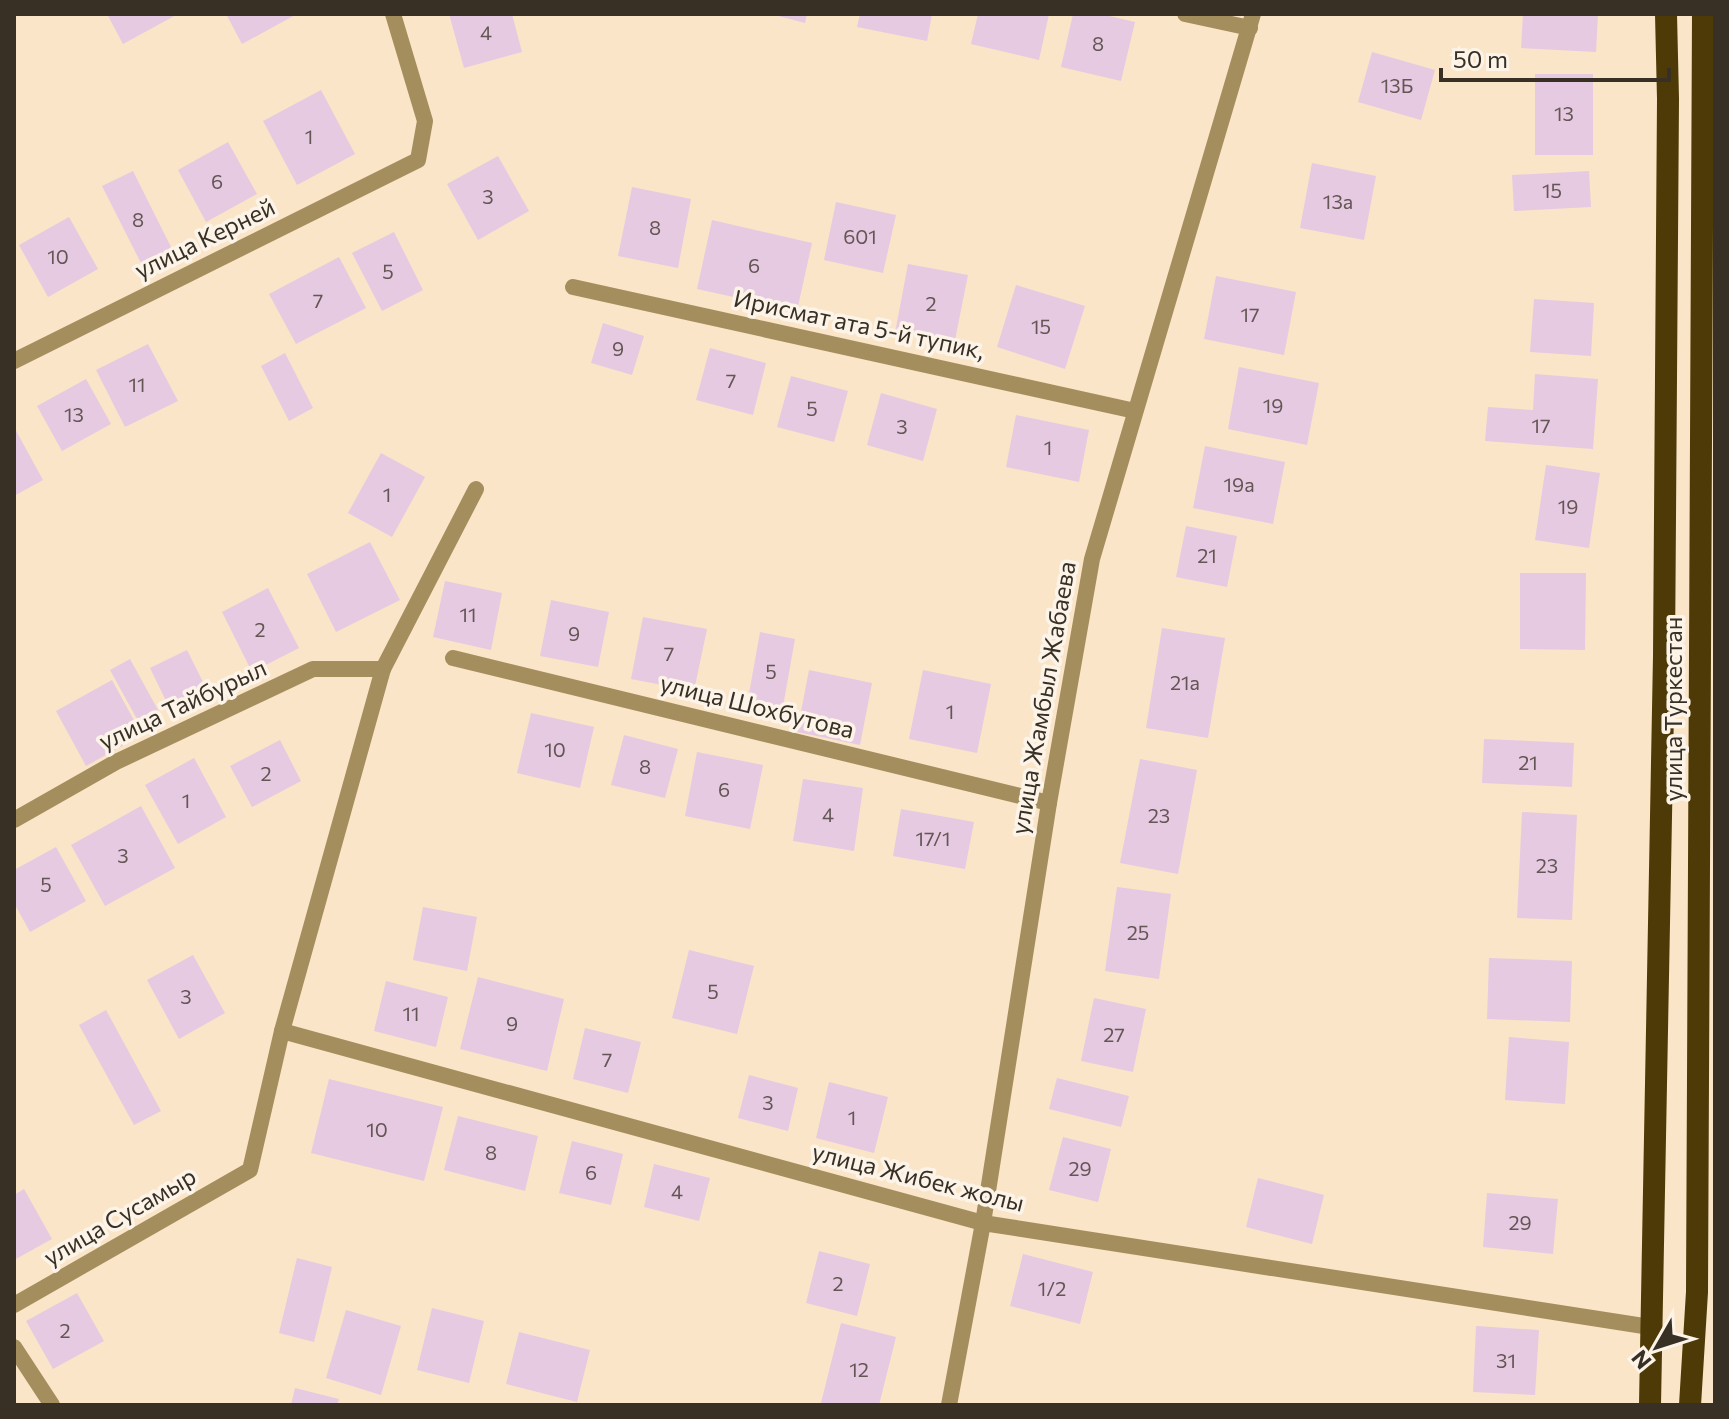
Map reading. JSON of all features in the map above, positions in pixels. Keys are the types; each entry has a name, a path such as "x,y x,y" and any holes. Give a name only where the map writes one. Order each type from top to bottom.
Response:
{"highway":[{"name":"улица Туркестан","path":"1650,1405 1664,656 1666,14"},
{"name":"улица Туркестан","path":"1690,1405 1706,1293 1710,99 1703,14"}],"street":[{"name":"улица Керней","path":"14,361 418,160 425,121 393,14"},
{"path":"1185,14 1251,21"},
{"name":"улица Жамбыл Жабаева","path":"949,1405 983,1223 1049,803 1092,559 1251,21"},
{"name":"Ирисмат ата 5-й тупик,","path":"573,287 1135,411"},
{"path":"282,1031 383,669 476,489"},
{"name":"улица Шохбутова","path":"453,658 1049,803"},
{"name":"улица Тайбурыл","path":"14,820 116,762 313,669 383,669"},
{"name":"улица Жибек жолы","path":"282,1031 983,1223 1650,1327"},
{"name":"улица Сусамыр","path":"14,1305 250,1170 282,1031"},
{"path":"14,1347 52,1405"}],"building":[{"path":"107,14 178,14 123,44"},
{"path":"226,14 297,14 242,44"},
{"path":"449,14 512,14 522,52 464,68"},
{"path":"771,14 807,14 805,23"},
{"path":"860,14 932,14 927,41 857,27"},
{"path":"978,14 1049,14 1039,60 971,44"},
{"path":"1073,14 1101,14 1135,22 1121,81 1061,67"},
{"path":"1523,14 1598,14 1596,52 1521,48"},
{"path":"1372,52 1435,70 1421,120 1358,102"},
{"path":"1535,74 1593,74 1593,155 1535,155"},
{"path":"321,90 355,154 297,185 263,121"},
{"path":"228,142 257,194 206,222 178,170"},
{"path":"498,156 529,211 478,240 447,184"},
{"path":"1312,163 1376,176 1364,240 1300,228"},
{"path":"133,171 174,253 144,269 102,186"},
{"path":"1589,171 1591,207 1514,211 1512,175"},
{"path":"632,187 691,199 678,268 618,256"},
{"path":"836,202 896,215 883,273 824,260"},
{"path":"69,217 98,269 48,297 19,245"},
{"path":"712,220 812,243 797,311 697,289"},
{"path":"394,232 423,290 382,311 352,253"},
{"path":"339,257 366,308 296,344 269,294"},
{"path":"908,264 968,275 954,345 895,333"},
{"path":"1216,276 1296,292 1284,355 1204,339"},
{"path":"1016,285 1085,306 1065,369 997,347"},
{"path":"1534,299 1594,303 1591,356 1530,352"},
{"path":"603,323 644,336 632,375 591,363"},
{"path":"148,344 178,401 125,427 96,370"},
{"path":"710,348 766,363 753,415 696,400"},
{"path":"285,353 313,408 289,421 261,366"},
{"path":"1239,367 1319,383 1307,445 1228,429"},
{"path":"1535,374 1598,379 1593,449 1485,441 1488,407 1533,410"},
{"path":"791,376 848,391 834,442 777,427"},
{"path":"86,379 111,424 62,451 37,406"},
{"path":"881,393 937,409 923,461 867,445"},
{"path":"1016,415 1089,430 1079,482 1006,467"},
{"path":"14,427 43,480 14,496"},
{"path":"1205,446 1285,462 1273,524 1193,508"},
{"path":"381,453 425,477 392,537 348,513"},
{"path":"1546,465 1600,473 1589,548 1535,540"},
{"path":"1186,526 1237,536 1227,587 1176,577"},
{"path":"370,542 400,600 336,632 307,574"},
{"path":"1520,573 1586,573 1585,650 1520,649"},
{"path":"445,581 502,593 491,650 433,637"},
{"path":"268,588 299,648 252,672 222,612"},
{"path":"551,600 609,612 598,667 540,656"},
{"path":"643,617 707,629 694,691 631,679"},
{"path":"1162,628 1225,638 1208,738 1146,728"},
{"path":"760,632 795,639 782,712 747,705"},
{"path":"187,650 207,690 170,709 150,668"},
{"path":"130,659 163,719 143,730 110,670"},
{"path":"809,670 872,683 860,745 797,732"},
{"path":"923,670 991,684 977,753 909,739"},
{"path":"112,680 142,735 86,766 56,711"},
{"path":"531,713 594,727 580,788 517,773"},
{"path":"624,735 678,749 665,798 611,785"},
{"path":"1484,739 1574,743 1572,787 1482,783"},
{"path":"280,740 301,781 252,807 230,766"},
{"path":"697,752 763,765 750,829 685,816"},
{"path":"194,758 226,817 178,844 145,785"},
{"path":"1140,759 1197,770 1178,874 1120,863"},
{"path":"803,779 863,788 854,851 793,841"},
{"path":"141,806 175,868 105,906 71,845"},
{"path":"901,809 974,822 965,869 893,856"},
{"path":"1522,812 1577,815 1572,920 1517,918"},
{"path":"56,847 86,901 30,932 14,903 14,870"},
{"path":"1117,887 1171,894 1159,979 1105,971"},
{"path":"423,907 477,917 467,971 413,960"},
{"path":"689,950 754,966 737,1034 672,1018"},
{"path":"193,955 225,1013 179,1039 147,980"},
{"path":"1489,958 1572,961 1570,1022 1487,1019"},
{"path":"478,977 564,999 547,1071 460,1049"},
{"path":"386,981 448,997 436,1047 374,1031"},
{"path":"1094,998 1146,1009 1133,1072 1081,1061"},
{"path":"106,1010 161,1111 134,1125 79,1025"},
{"path":"585,1028 641,1042 628,1093 573,1079"},
{"path":"1509,1037 1569,1042 1565,1104 1505,1100"},
{"path":"749,1075 798,1088 788,1131 738,1118"},
{"path":"1057,1078 1129,1096 1121,1127 1049,1109"},
{"path":"329,1079 443,1107 424,1181 311,1153"},
{"path":"829,1082 888,1097 874,1153 816,1138"},
{"path":"458,1116 538,1136 525,1191 444,1170"},
{"path":"1063,1137 1111,1149 1098,1202 1049,1190"},
{"path":"572,1141 623,1154 611,1205 559,1193"},
{"path":"654,1164 710,1178 699,1221 644,1207"},
{"path":"1258,1178 1324,1195 1312,1244 1246,1227"},
{"path":"24,1189 52,1239 14,1260 14,1195"},
{"path":"1487,1193 1558,1199 1553,1254 1483,1247"},
{"path":"819,1251 870,1264 857,1316 806,1303"},
{"path":"1023,1254 1093,1272 1080,1324 1010,1306"},
{"path":"297,1258 332,1267 314,1342 279,1333"},
{"path":"77,1293 104,1341 53,1369 26,1321"},
{"path":"432,1308 484,1321 469,1383 417,1370"},
{"path":"346,1310 401,1326 381,1395 326,1378"},
{"path":"841,1323 896,1337 879,1405 821,1403"},
{"path":"1476,1326 1539,1330 1535,1395 1473,1392"},
{"path":"519,1332 590,1350 577,1402 506,1384"},
{"path":"295,1388 339,1399 337,1405 291,1405"}]}
